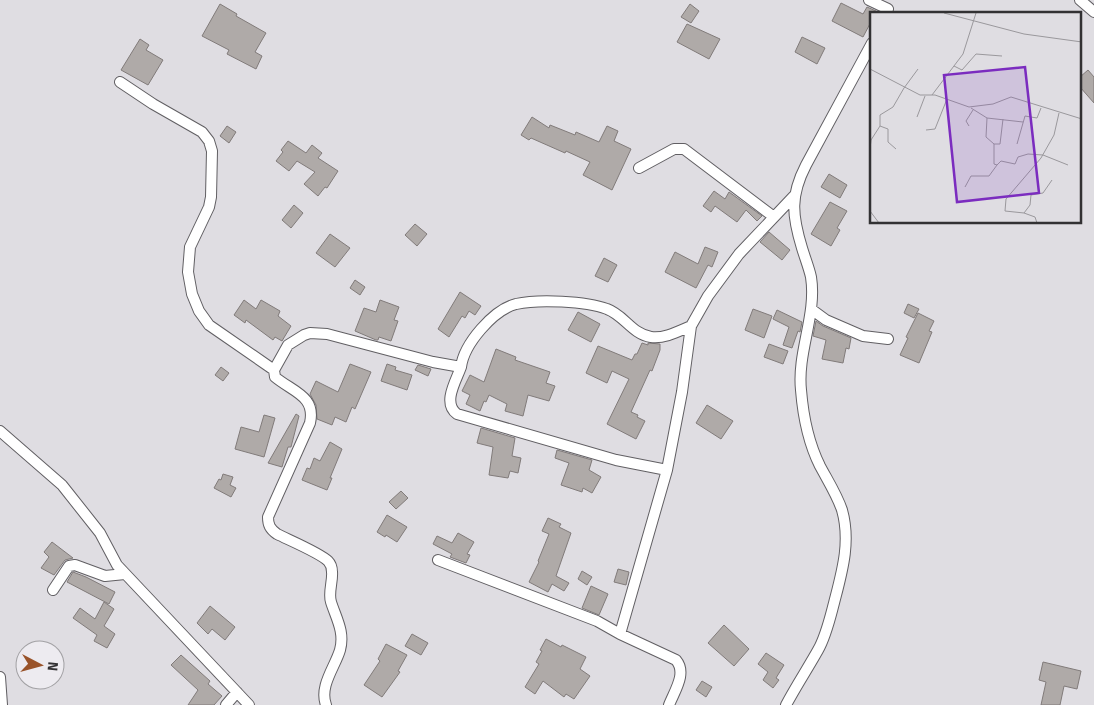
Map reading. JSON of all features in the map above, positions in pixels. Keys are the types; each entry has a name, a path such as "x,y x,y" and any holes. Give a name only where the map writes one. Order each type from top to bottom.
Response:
{"street":[{"path":"870,0 889,8"},
{"path":"1080,0 1094,12"},
{"path":"786,705 819,648 830,617 845,558 846,536 842,511 810,442 801,392 800,375 811,309 810,277 794,214 794,196 797,182 870,47"},
{"path":"120,82 153,104 202,132 209,141 212,151 211,197 209,207 190,247 188,272 192,294 199,311 208,325 274,370"},
{"path":"639,168 674,149 684,149 774,217"},
{"path":"620,634 667,470 682,392 691,326 708,296 739,254 794,196"},
{"path":"667,470 616,460 457,414 452,411 450,403 451,393 464,354 475,337 494,316 515,304 539,302 593,305 609,310 639,334 652,337 663,336 691,326"},
{"path":"811,309 826,320 863,336 888,339"},
{"path":"326,705 324,700 326,684 340,649 341,632 339,620 329,598 333,580 332,568 326,560 271,530 268,524 268,517 310,423 312,407 308,401 275,377 274,370 288,345 304,335 310,334 327,334 432,362 461,367"},
{"path":"0,431 62,485 100,534 117,565 249,705"},
{"path":"438,560 597,621 676,660 682,672 669,705"},
{"path":"53,590 69,566 75,565 105,576 126,574"},
{"path":"0,677 2,705"},
{"path":"226,705 237,692"}],"building":[{"path":"841,3 863,14 867,7 876,11 870,12 870,24 863,37 832,21"},
{"path":"220,4 237,14 236,16 266,33 255,52 262,56 256,69 227,54 229,50 202,36"},
{"path":"690,4 699,11 691,23 681,17"},
{"path":"687,24 720,39 709,59 677,42"},
{"path":"802,37 825,48 817,64 795,52"},
{"path":"140,39 149,45 146,50 163,60 148,85 121,70"},
{"path":"1088,70 1094,77 1094,103 1082,89 1082,75"},
{"path":"532,117 549,128 550,125 575,135 576,132 599,142 607,126 618,131 614,141 631,149 612,190 583,175 590,162 531,138 529,140 521,135"},
{"path":"227,126 236,132 229,143 220,136"},
{"path":"288,141 306,153 312,145 322,153 318,158 338,171 327,188 325,187 318,196 304,184 315,172 297,161 289,171 276,161"},
{"path":"829,174 847,185 840,198 821,187"},
{"path":"714,191 725,199 729,192 762,216 757,221 746,210 737,222 715,206 711,212 703,206"},
{"path":"830,202 847,211 837,228 840,230 831,246 811,234"},
{"path":"294,205 303,213 291,228 282,220"},
{"path":"415,224 427,234 417,246 405,235"},
{"path":"769,232 790,250 782,260 760,242"},
{"path":"330,234 350,248 335,267 316,253"},
{"path":"705,247 718,252 712,267 708,265 696,288 665,272 675,252 698,264"},
{"path":"604,258 617,265 608,282 595,276"},
{"path":"355,280 365,287 360,295 350,288"},
{"path":"460,292 481,306 475,315 469,311 465,318 462,316 449,337 438,329"},
{"path":"244,300 256,309 261,300 280,311 278,316 291,326 282,341 275,337 273,340 246,320 245,323 234,315"},
{"path":"380,300 399,307 394,320 398,321 391,341 379,337 376,340 355,331 364,308 376,312"},
{"path":"908,304 919,309 914,318 904,313"},
{"path":"753,309 772,316 764,338 745,330"},
{"path":"777,310 802,322 800,332 798,331 792,348 783,345 789,327 773,319"},
{"path":"578,312 600,324 591,342 568,330"},
{"path":"918,313 934,321 929,331 932,332 919,363 900,355 908,338 906,337"},
{"path":"816,321 851,338 849,349 846,348 843,363 822,359 826,340 813,336"},
{"path":"642,343 648,345 648,343 660,344 660,350 652,371 650,370 631,412 645,421 636,439 607,424 629,379 612,371 607,383 586,373 598,346 632,360"},
{"path":"769,344 788,351 783,364 764,357"},
{"path":"496,349 516,357 515,360 550,372 546,383 555,386 549,401 528,395 523,416 505,411 507,404 489,395 480,411 466,404 470,395 462,391 470,375 484,382"},
{"path":"350,364 371,372 355,409 352,407 346,422 335,417 332,425 317,419 316,405 310,394 316,381 338,392"},
{"path":"387,364 396,367 395,370 412,375 407,390 381,381"},
{"path":"418,365 431,369 428,376 415,370"},
{"path":"221,367 229,373 223,381 215,375"},
{"path":"707,405 733,421 721,439 696,423"},
{"path":"296,414 299,416 291,447 288,447 282,467 268,463"},
{"path":"264,415 275,418 264,457 235,449 241,427 259,432"},
{"path":"481,428 515,438 512,456 521,458 518,473 510,471 508,478 489,475 493,447 477,443"},
{"path":"330,442 342,449 327,490 302,480 307,468 310,469 314,458 320,461"},
{"path":"557,450 592,460 589,470 601,477 592,493 583,488 582,492 561,485 569,463 555,458"},
{"path":"223,474 233,477 230,485 236,488 231,497 214,488 219,479 221,480"},
{"path":"401,491 408,498 396,509 389,502"},
{"path":"387,515 407,527 397,542 377,532"},
{"path":"548,518 561,524 559,527 571,533 556,576 569,583 564,591 552,584 548,592 529,582 539,562 549,534 542,531"},
{"path":"458,533 474,542 467,554 470,555 466,563 450,557 452,554 433,544 437,536 452,543"},
{"path":"52,542 73,558 65,560 54,575 41,568 49,557 44,552"},
{"path":"618,569 629,572 626,585 614,582"},
{"path":"582,571 592,577 587,585 578,579"},
{"path":"73,572 115,592 109,604 67,582"},
{"path":"591,586 608,594 599,615 582,608"},
{"path":"104,602 114,609 104,626 115,634 107,648 94,641 97,635 73,618 80,608 95,619"},
{"path":"210,606 235,627 225,640 212,629 208,634 197,623"},
{"path":"724,625 749,649 734,666 708,643"},
{"path":"412,634 428,643 421,655 405,646"},
{"path":"546,639 586,657 580,669 590,676 574,699 566,694 564,697 543,681 535,694 525,687 539,664 536,662"},
{"path":"386,644 407,655 398,671 400,672 382,697 364,685 380,661 378,659"},
{"path":"766,653 784,665 776,678 779,680 773,688 763,680 768,672 758,664"},
{"path":"181,655 210,681 208,684 222,696 214,705 188,705 198,690 171,665"},
{"path":"1043,662 1081,671 1077,689 1064,686 1060,705 1041,705 1046,682 1039,680"},
{"path":"702,681 712,687 706,697 696,690"}]}
